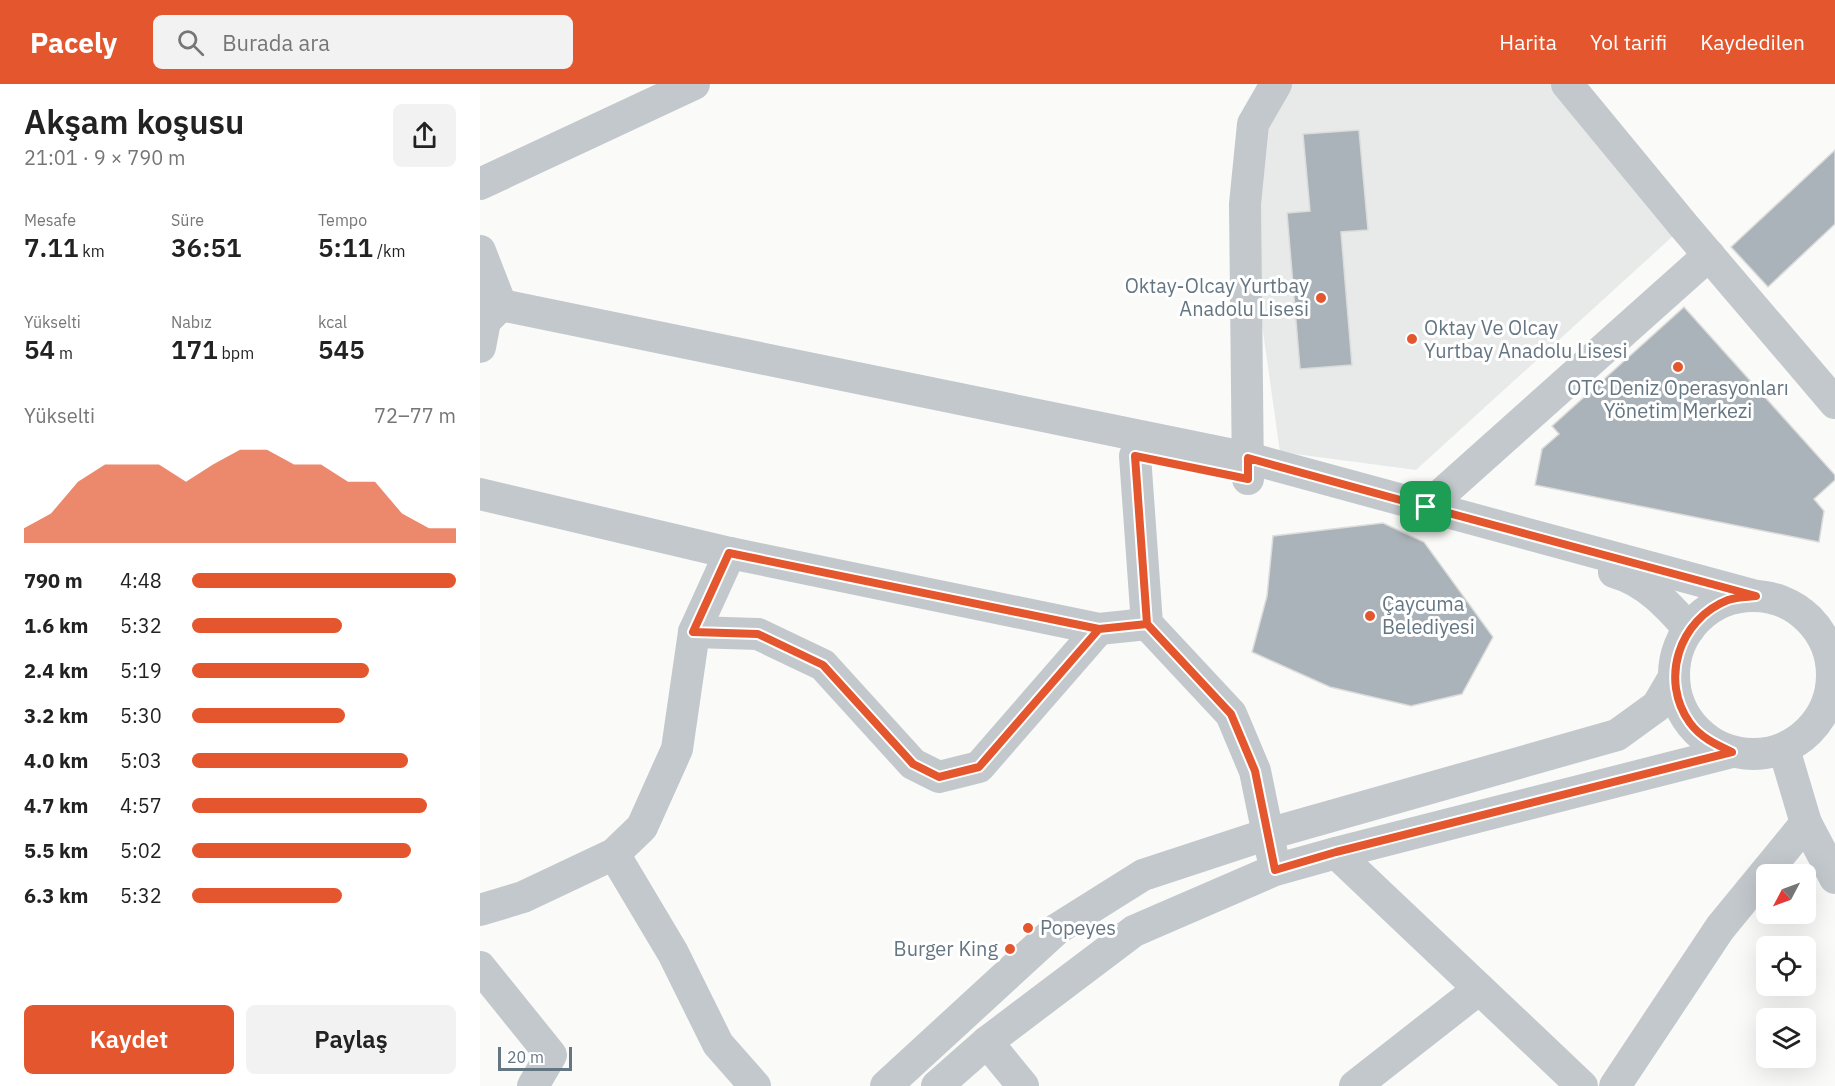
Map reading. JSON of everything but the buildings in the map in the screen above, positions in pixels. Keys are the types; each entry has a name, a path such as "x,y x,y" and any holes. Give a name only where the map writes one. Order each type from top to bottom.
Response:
{"street":[{"path":"480,184 694,84"},
{"path":"1248,469 1245,204 1253,124 1276,84"},
{"path":"1567,84 1835,403"},
{"path":"480,251 485,319"},
{"path":"1426,507 1709,255"},
{"path":"485,319 1248,469 1426,507 1782,602 1820,616 1822,636 1832,662 1832,688 1823,714 1795,742"},
{"path":"485,319 1135,456 1248,469 1620,574 1647,587 1689,629"},
{"path":"1135,456 1147,624 1231,714 1255,771 1275,870"},
{"path":"480,494 729,553 1099,629 1147,624"},
{"path":"480,910 523,897 614,854 642,827 677,749 693,632 729,553"},
{"path":"1756,596 1730,600 1707,611 1689,629 1678,652 1674,677 1679,701 1691,724 1709,741 1732,752 1757,755 1795,742 1835,721"},
{"path":"693,632 758,634 823,665 913,764 939,777 979,767 1099,629"},
{"path":"886,1086 1057,929 1143,875 1268,834 1617,735 1657,705 1674,677"},
{"path":"1795,742 1806,823 1835,878"},
{"path":"937,1086 987,1042 1134,931 1275,870 1336,852 1732,752"},
{"path":"1615,1086 1720,928 1806,823"},
{"path":"1336,852 1582,1086"},
{"path":"614,854 673,953 718,1044 755,1086"},
{"path":"480,968 551,1055 533,1086"},
{"path":"1355,1086 1479,988"},
{"path":"987,1042 1023,1086"}],"shaded area":[{"name":"Oktay Ve Olcay Yurtbay Anadolu Lisesi","path":"1276,84 1567,84 1684,226 1416,470 1280,452 1245,204"}],"place":[{"name":"Oktay-Olcay Yurtbay Anadolu Lisesi","path":"1321,298"},
{"name":"Oktay Ve Olcay Yurtbay Anadolu Lisesi","path":"1412,339"},
{"name":"OTC Deniz Operasyonları Yönetim Merkezi","path":"1678,367"},
{"name":"Çaycuma Belediyesi","path":"1370,616"},
{"name":"Popeyes","path":"1028,928"},
{"name":"Burger King","path":"1010,949"}],"route":[{"path":"1426,507 1248,458 1248,479 1135,456 1147,624 1099,629 729,553 693,632 758,634 823,665 913,764 939,777 979,767 1099,629 1147,624 1231,714 1255,771 1275,870 1336,852 1732,752 1709,741 1691,724 1679,701 1674,677 1678,652 1689,629 1707,611 1730,600 1756,596 1426,507"}]}
